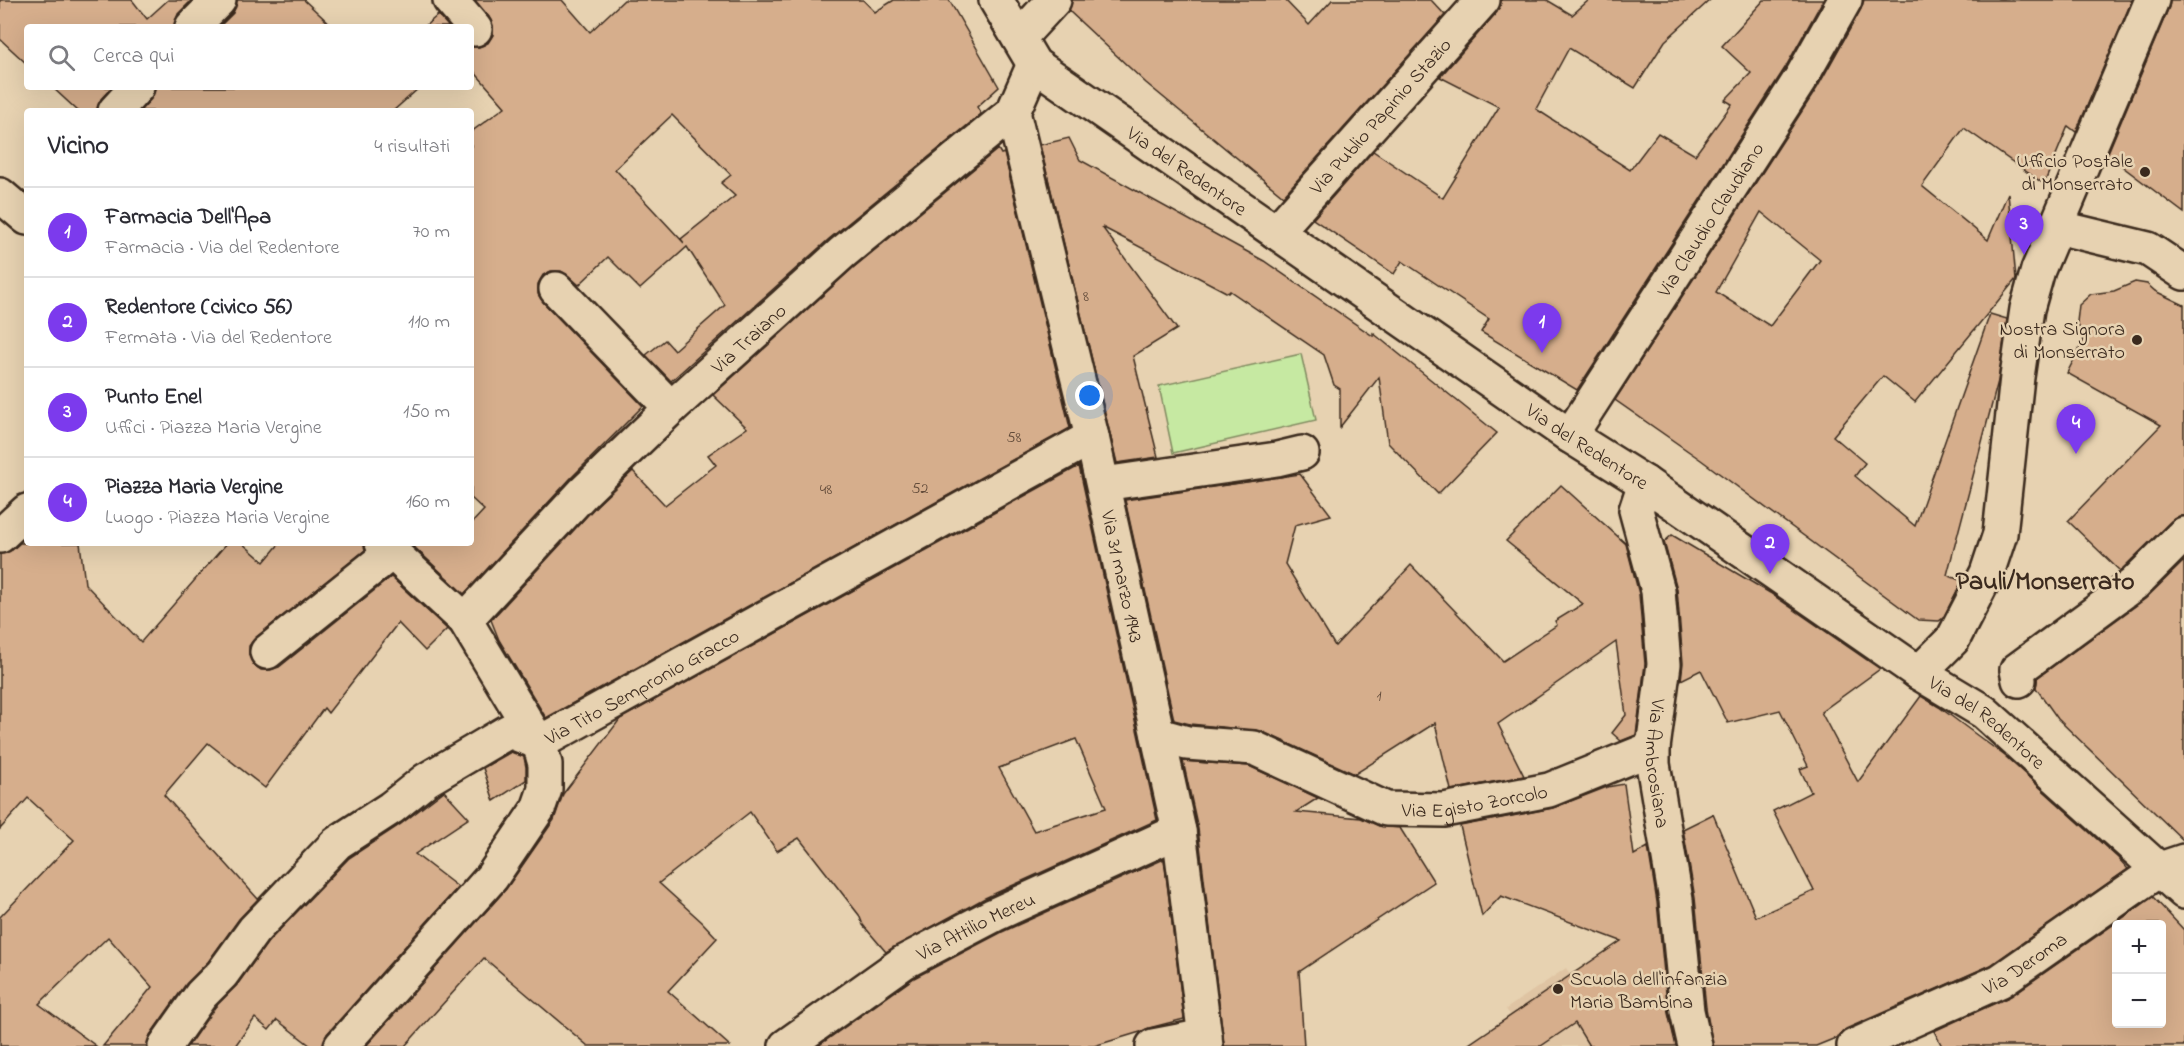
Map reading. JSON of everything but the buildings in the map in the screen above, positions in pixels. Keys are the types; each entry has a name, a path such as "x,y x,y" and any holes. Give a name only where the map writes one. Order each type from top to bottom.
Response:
{"street":[{"path":"195,24 219,0"},
{"path":"450,0 471,24"},
{"name":"Via del Redentore","path":"996,0 1027,51 1276,232 1570,436 1645,483 1919,673 1984,712 2172,865 2184,892"},
{"name":"Via Traiano","path":"465,620 584,492 671,408 842,253 1013,112 1027,51 1054,0"},
{"name":"Via Publio Papinio Stazio","path":"1276,232 1483,0"},
{"name":"Via Claudio Claudiano","path":"1570,436 1801,78 1845,0"},
{"path":"1919,673 1953,639 1987,573 2000,534 2017,377 2027,309 2038,270 2152,0"},
{"path":"118,108 134,90"},
{"name":"Via 31 marzo 1943","path":"1013,112 1103,484 1179,831 1205,1041"},
{"path":"2057,227 2148,249 2184,273"},
{"path":"556,289 671,408"},
{"name":"Via Tito Sempronio Gracco","path":"165,1046 201,995 222,975 254,930 337,843 391,808 426,780 509,731 539,743 1092,437"},
{"path":"1103,484 1277,459 1302,453"},
{"name":"Via Ambrosiana","path":"1645,483 1636,510 1658,591 1664,664 1653,764 1676,900 1687,1011 1695,1046"},
{"path":"0,536 24,514"},
{"path":"2019,680 2017,670 2134,584 2184,534"},
{"path":"267,652 387,548 465,620 539,743 544,764 544,789 538,809 492,877 341,1046"},
{"name":"Via Egisto Zorcolo","path":"1158,735 1187,743 1254,748 1386,809 1444,810 1549,790 1653,748"},
{"name":"Via Attilio Mereu","path":"786,1046 904,962 994,915 1179,831"},
{"name":"Via Deroma","path":"1854,1046 2000,981 2172,865"},
{"path":"1153,1046 1205,1041"}],"shaded area":[{"name":"Scuola dell'infanzia Maria Bambina","path":"1566,968 1617,1046 1532,1046 1506,1009"}],"green space":[{"path":"1301,354 1316,420 1173,453 1159,386"}],"place":[{"name":"Ufficio Postale di Monserrato","path":"2145,172"},
{"name":"Punto Enel","path":"2024,255"},
{"name":"Nostra Signora di Monserrato","path":"2137,340"},
{"name":"Farmacia Dell'Apa","path":"1542,353"},
{"name":"Piazza Maria Vergine","path":"2076,454"},
{"name":"Redentore (civico 56)","path":"1770,574"},
{"name":"Scuola dell'infanzia Maria Bambina","path":"1558,989"}],"district":[{"name":"Pauli/Monserrato","path":"2045,580"}]}
